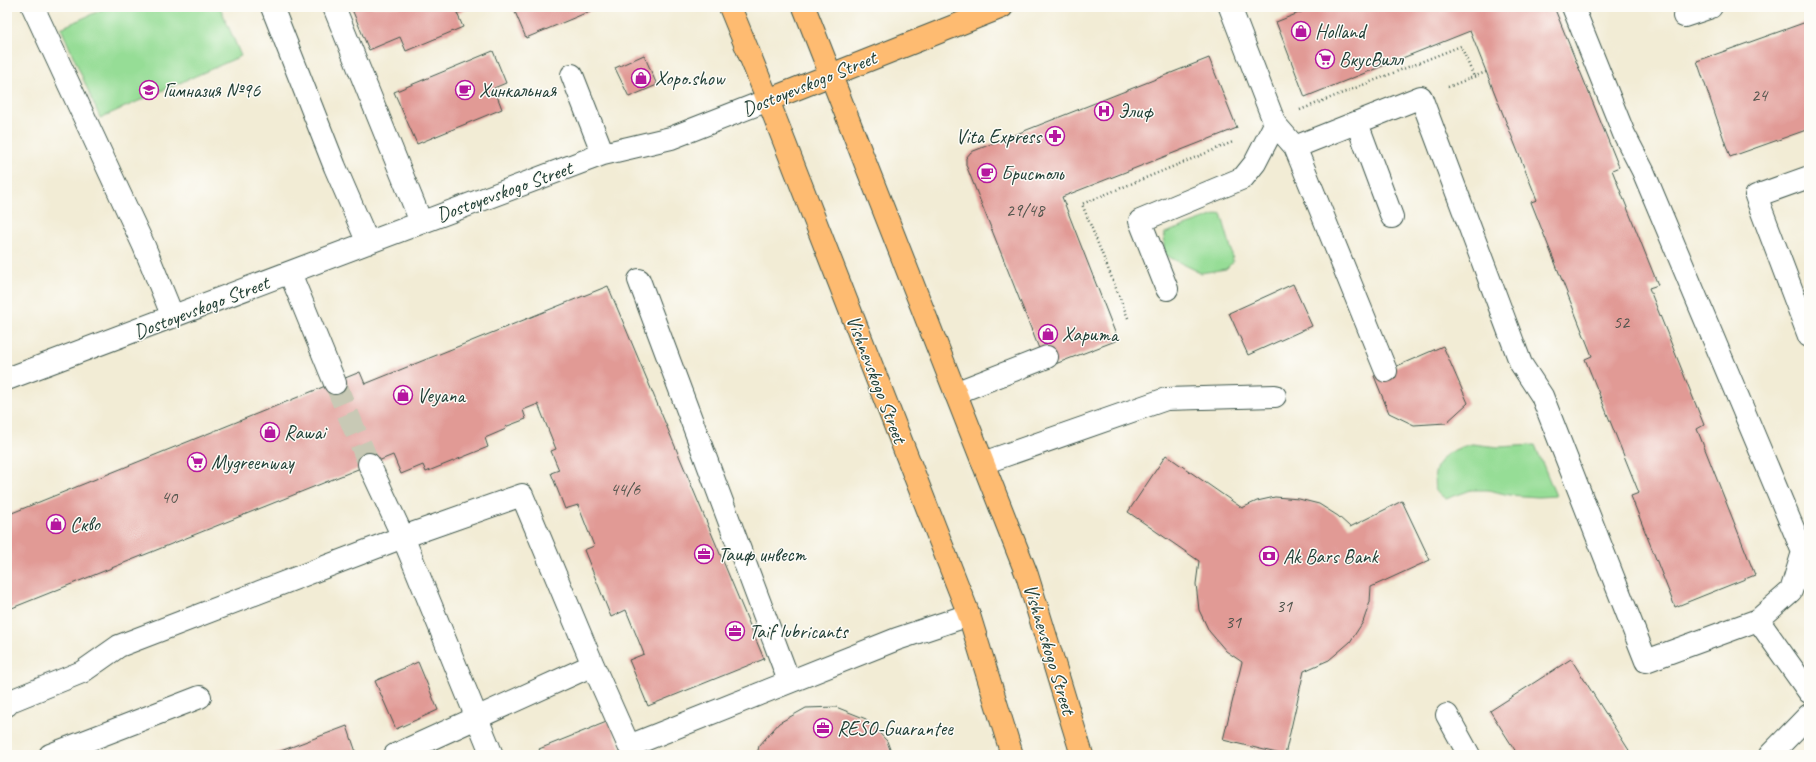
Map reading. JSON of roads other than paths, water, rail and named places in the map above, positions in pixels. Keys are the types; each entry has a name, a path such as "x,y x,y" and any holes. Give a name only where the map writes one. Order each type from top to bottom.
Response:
{"main road":[{"name":"Vishnevskogo Street","path":"730,7 970,615 1012,755"},
{"name":"Vishnevskogo Street","path":"804,7 1027,575 1082,755"},
{"name":"Dostoyevskogo Street","path":"768,100 830,74 1002,7"}],"street":[{"path":"33,7 144,246 173,317"},
{"path":"272,7 335,167 368,243"},
{"path":"334,7 421,222"},
{"path":"1230,7 1275,124 1295,147 1386,371"},
{"path":"1295,147 1421,98 1521,364 1542,396 1646,661 1758,620 1791,591 1803,552 1643,171 1624,134 1573,7"},
{"path":"1684,16 1711,7"},
{"path":"572,75 603,154"},
{"name":"Dostoyevskogo Street","path":"7,379 290,274 421,222 603,154 671,138 768,100"},
{"path":"1357,123 1392,217"},
{"path":"1167,288 1140,221 1243,178 1255,163 1275,124"},
{"path":"1809,177 1756,196 1809,336"},
{"path":"290,274 335,383"},
{"path":"639,280 788,681"},
{"path":"955,393 1047,357"},
{"path":"983,463 1166,399 1275,396"},
{"path":"369,464 403,538 492,755"},
{"path":"7,705 8,702 82,672 119,646 522,494 593,665 629,746 788,681 897,639 970,615"},
{"path":"1758,620 1809,692"},
{"path":"395,755 593,665"},
{"path":"50,755 200,697"},
{"path":"1447,715 1469,755"},
{"path":"1770,755 1809,715"}],"tunnel":[{"path":"335,383 369,464"}],"place":[{"name":"Holland","path":"1301,31"},
{"name":"ВкусВилл","path":"1325,59"},
{"name":"Хоро.show","path":"641,78"},
{"name":"Гимназия №96","path":"149,90"},
{"name":"Хинкальная","path":"465,90"},
{"name":"Элиф","path":"1104,111"},
{"name":"Vita Express","path":"1055,136"},
{"name":"Бристоль","path":"987,173"},
{"name":"Харита","path":"1048,334"},
{"name":"Veyana","path":"403,395"},
{"name":"Rawai","path":"270,432"},
{"name":"Mygreenway","path":"197,462"},
{"name":"Скво","path":"56,524"},
{"name":"Таиф инвест","path":"704,554"},
{"name":"Ak Bars Bank","path":"1269,556"},
{"name":"Taif lubricants","path":"735,631"},
{"name":"RESO-Guarantee","path":"823,728"}]}
